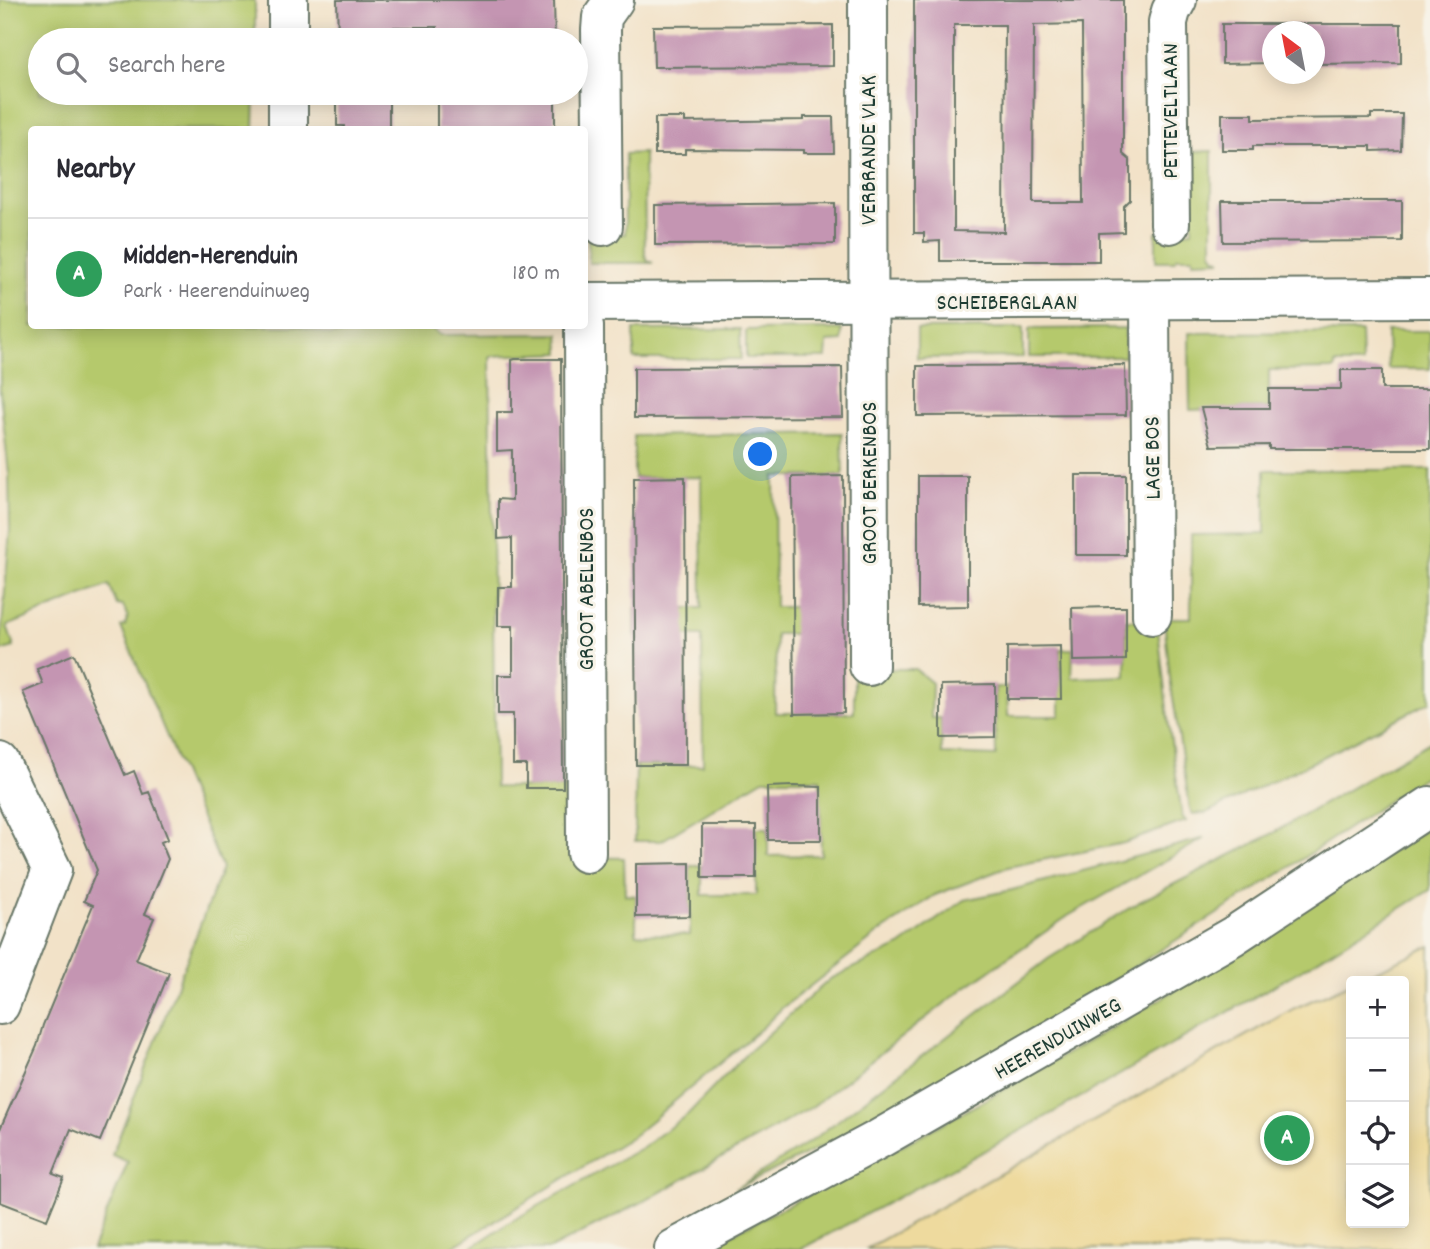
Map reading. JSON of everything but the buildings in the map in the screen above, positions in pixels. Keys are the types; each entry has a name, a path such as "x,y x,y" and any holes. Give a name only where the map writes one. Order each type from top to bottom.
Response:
{"street":[{"path":"288,0 288,28"},
{"path":"603,226 601,30 602,17 614,0"},
{"name":"VERBRANDE VLAK","path":"867,0 867,301"},
{"name":"PETTEVELTLAAN","path":"1170,224 1168,22 1177,0"},
{"path":"288,105 288,126"},
{"name":"SCHEIBERGLAAN","path":"588,302 1430,299"},
{"name":"LAGE BOS","path":"1150,300 1152,615"},
{"name":"GROOT BERKENBOS","path":"867,301 869,666"},
{"name":"GROOT ABELENBOS","path":"584,329 586,853"},
{"path":"0,763 52,870 0,1005"},
{"name":"HEERENDUINWEG","path":"674,1249 878,1139 1233,936 1430,806"}],"green space":[{"path":"0,0 255,0 255,28 28,28 28,105 255,105 254,126 28,126 28,329 309,329 331,335 396,329 432,329 440,335 559,334 560,353 490,356 495,787 573,788 572,857 624,858 625,895 636,896 636,934 690,935 690,866 702,866 702,895 756,895 756,828 768,828 768,856 821,855 820,779 763,779 661,841 635,841 636,765 703,765 702,636 635,635 635,608 702,608 701,477 634,478 634,436 842,433 843,476 774,476 775,607 843,607 843,634 776,634 775,713 854,713 854,669 915,669 932,683 931,718 941,718 942,754 996,756 995,687 1007,687 1008,716 1060,716 1060,649 1073,649 1072,678 1126,676 1126,620 1157,620 1169,727 1182,816 1186,821 1124,843 1008,867 935,895 880,932 782,1008 633,1136 449,1249 92,1249 128,1162 112,1155 222,868 121,627 125,626 128,616 123,606 117,605 109,585 7,626 14,647 0,651 10,530 9,474 0,391"},
{"path":"1212,151 1212,251 1215,257 1221,260 1193,261 1193,257 1176,257 1175,261 1156,261 1156,233 1192,231 1192,152"},
{"path":"644,153 645,255 647,260 653,263 589,263 588,234 625,234 625,154"},
{"path":"1023,328 1023,357 917,358 917,329"},
{"path":"1125,328 1125,357 1029,357 1029,329"},
{"path":"740,329 741,359 634,359 634,330"},
{"path":"842,329 842,341 827,342 826,358 746,358 746,330"},
{"path":"1387,331 1430,331 1430,369 1388,369"},
{"path":"1361,332 1362,364 1335,364 1335,369 1269,370 1269,408 1190,410 1189,333"},
{"path":"1265,470 1430,470 1430,702 1206,813 1193,814 1190,809 1170,678 1166,618 1191,618 1191,535 1265,534"},
{"path":"1430,742 1430,773 1290,867 1058,1016 874,1121 735,1189 814,1139 1048,959 1139,902 1266,837"},
{"path":"1430,826 1430,890 1301,970 990,1148 801,1249 702,1249 901,1146 1097,1036 1252,943"},
{"path":"1205,838 1068,916 963,989 812,1107 648,1199 550,1249 469,1249 510,1222 643,1147 688,1114 748,1052 830,979 900,946 964,900 1012,890"}],"sand":[{"path":"1430,946 1430,1249 866,1249 1295,1008 1346,985 1346,1228 1409,1228 1409,976 1365,976"}],"place":[{"name":"Midden-Herenduin","path":"1287,1138"}]}
